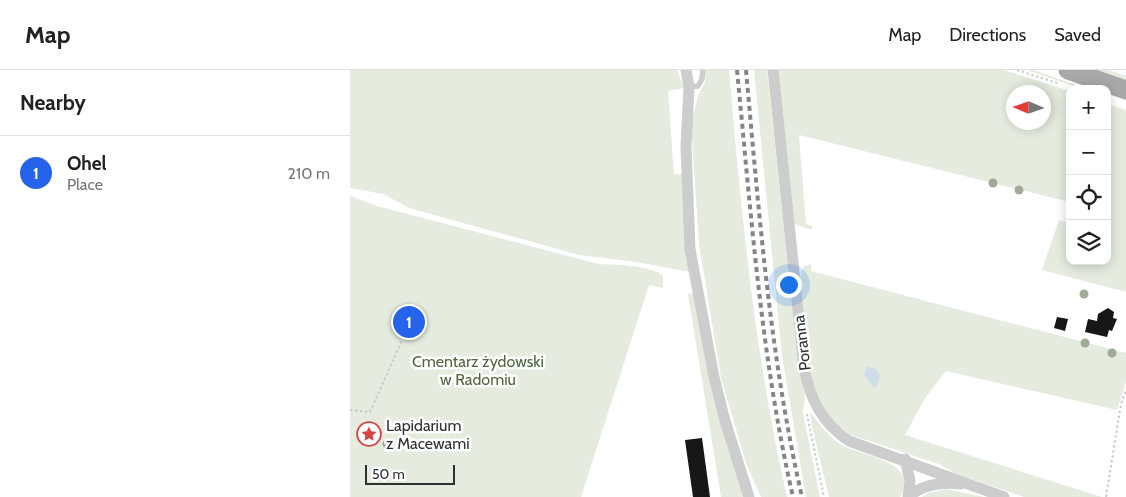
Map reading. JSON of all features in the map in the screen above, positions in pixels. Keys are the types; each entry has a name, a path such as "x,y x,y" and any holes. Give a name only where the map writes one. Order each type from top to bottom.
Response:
{"main road":[{"path":"1064,77 1126,90"}],"street":[{"path":"686,70 689,88 686,146 690,250 714,376 725,421 749,497"},
{"name":"Poranna","path":"773,70 804,368 810,394 823,418 835,431 866,448 905,460 971,486"},
{"path":"905,460 910,481 908,497"},
{"path":"908,497 914,492 930,486 946,483 971,486 1004,497"}],"lane":[{"path":"689,88 698,86 702,79 702,70"}],"path":[{"path":"1018,70 1064,77"},
{"path":"350,410 370,412 403,338"},
{"path":"1106,497 1121,404 1126,390"},
{"path":"810,394 807,421 824,497"}],"green space":[{"path":"350,70 677,70 684,88 668,91 674,174 683,174 690,272 636,262 579,255 409,208 383,194 350,188"},
{"path":"706,70 729,70 744,231 758,338 766,391 787,497 761,497 746,463 721,378 699,244 691,124 698,96 705,83"},
{"path":"754,70 767,70 796,342 805,397 803,413 820,497 806,497 782,356"},
{"path":"778,70 1004,70 1066,90 1066,201 799,135 806,224 812,226 812,230 794,224"},
{"path":"1027,70 1033,70 1076,85 1070,85"},
{"path":"1093,70 1109,70 1126,76 1126,81"},
{"path":"1111,105 1126,110 1126,292 1042,270 1059,220 1066,222 1066,265 1111,265"},
{"name":"Cmentarz żydowski w Radomiu","path":"350,196 377,206 599,264 642,268 658,272 663,276 663,288 649,285 581,497 350,497"},
{"path":"811,264 811,271 1126,353 1126,382 1117,410 946,371 925,398 905,435 1102,497 1024,497 954,473 939,464 851,435 827,414 821,406 811,375 800,277 804,266"},
{"path":"696,293 744,497 721,497 688,294"},
{"path":"810,412 840,444 885,461 895,467 902,475 904,485 900,497 829,497"},
{"path":"947,489 984,497 922,497 928,493"}],"water":[{"path":"867,366 876,369 880,375 877,386 874,388 864,374"}],"building":[{"path":"1108,308 1114,312 1113,318 1117,319 1112,331 1109,330 1107,337 1085,332 1088,319 1097,321 1098,314"},
{"path":"407,317 411,317 415,323 411,329 407,329 403,325 403,321"},
{"path":"1057,317 1068,319 1065,331 1054,328"},
{"path":"702,438 710,497 693,497 685,440"}],"railway":[{"path":"737,70 758,285 773,391 793,497"},
{"path":"746,70 767,285 782,391 802,497"}],"place":[{"name":"Ohel","path":"409,322"},
{"name":"Lapidarium z Macewami","path":"369,434"}]}
